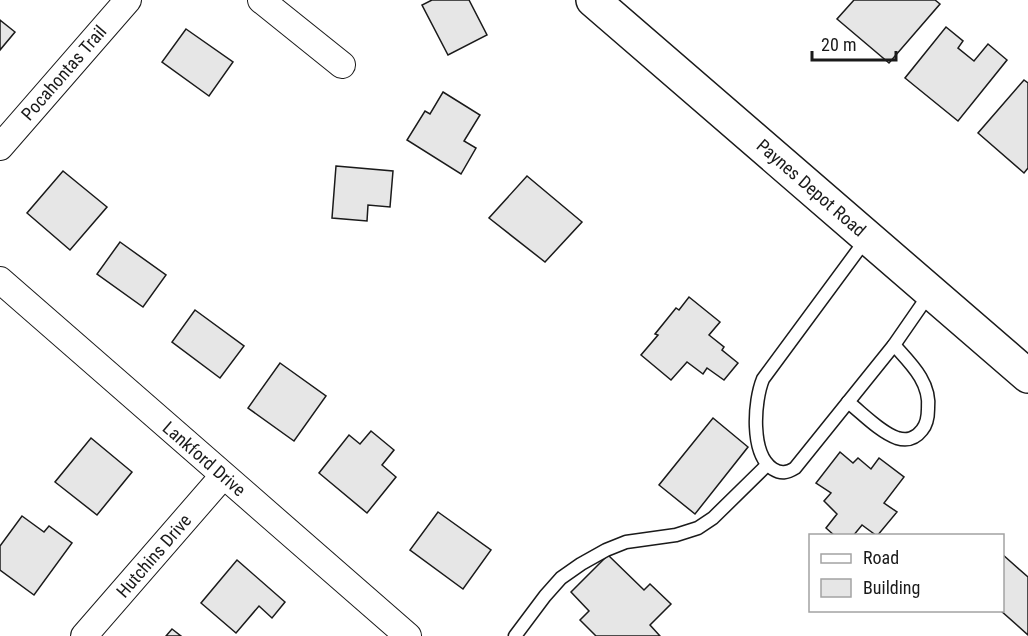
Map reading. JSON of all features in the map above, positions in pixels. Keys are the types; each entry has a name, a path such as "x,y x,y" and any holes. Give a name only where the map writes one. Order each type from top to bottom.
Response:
{"main road":[{"name":"Paynes Depot Road","path":"593,0 1028,376"}],"street":[{"name":"Pocahontas Trail","path":"0,147 128,0"},
{"path":"261,0 342,65"},
{"name":"Lankford Drive","path":"0,280 408,636"},
{"name":"Hutchins Drive","path":"84,636 223,476"}],"lane":[{"path":"867,237 763,379 758,393 756,437 767,465 777,472 787,473 795,468 894,345 931,292"},
{"path":"848,402 894,437 910,439 923,429 928,418 927,390 918,373 894,345"},
{"path":"515,636 561,578 581,564 606,550 626,543 676,535 698,528 713,518 767,465"}],"building":[{"path":"432,0 469,0 487,35 448,55 422,5"},
{"path":"854,0 935,0 940,4 889,63 837,19"},
{"path":"0,20 15,32 0,50"},
{"path":"946,27 963,41 958,48 974,61 988,44 1007,60 958,121 905,78"},
{"path":"186,29 233,62 209,96 162,62"},
{"path":"1024,80 1028,83 1028,168 1024,173 978,133"},
{"path":"443,92 480,115 464,141 476,148 461,174 407,140 425,111 430,114"},
{"path":"336,166 393,171 390,207 368,205 367,221 332,218"},
{"path":"63,171 107,207 70,250 27,213"},
{"path":"527,176 582,222 545,262 489,218"},
{"path":"120,242 166,275 143,307 97,274"},
{"path":"689,297 720,322 709,335 738,363 724,380 707,368 703,374 687,362 671,380 641,355 676,308 679,310"},
{"path":"195,310 244,346 220,378 172,342"},
{"path":"280,363 326,396 294,441 248,408"},
{"path":"713,418 748,447 695,514 659,485"},
{"path":"371,431 394,450 382,465 396,477 367,513 319,473 349,435 360,444"},
{"path":"91,438 132,472 97,515 55,482"},
{"path":"840,452 853,463 858,458 871,469 879,458 904,477 884,503 897,512 879,534 874,534 862,525 855,534 833,534 826,528 837,514 824,501 831,493 816,483"},
{"path":"438,512 491,550 463,589 410,550"},
{"path":"22,516 44,532 49,526 72,543 34,595 0,570 0,546"},
{"path":"608,555 644,590 650,584 671,604 650,625 660,636 596,636 580,620 589,611 571,592"},
{"path":"1004,556 1028,577 1028,635 1002,612"},
{"path":"237,560 285,602 272,618 259,606 236,633 201,603"},
{"path":"172,629 181,636 166,636"}]}
